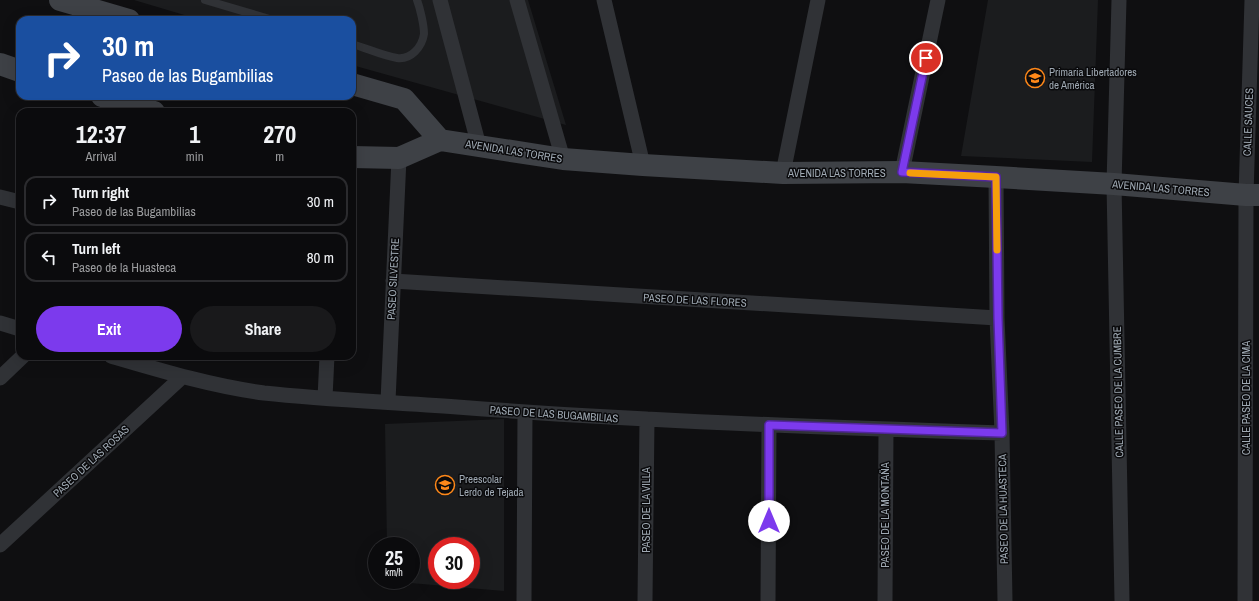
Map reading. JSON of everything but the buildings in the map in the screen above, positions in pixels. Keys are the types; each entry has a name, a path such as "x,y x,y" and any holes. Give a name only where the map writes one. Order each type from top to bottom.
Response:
{"street":[{"path":"60,0 115,16"},
{"path":"440,0 479,146"},
{"path":"517,0 563,159"},
{"path":"604,0 642,165"},
{"path":"783,173 818,0"},
{"path":"902,172 938,0"},
{"name":"CALLE PASEO DE LA CUMBRE","path":"1119,0 1114,184 1122,601"},
{"name":"CALLE SAUCES","path":"1252,0 1252,195"},
{"path":"0,64 16,69"},
{"path":"356,85 404,99 440,140 399,158 356,157"},
{"path":"115,100 141,108"},
{"name":"AVENIDA LAS TORRES","path":"440,140 563,159 642,165 783,173 902,172 1114,184 1252,195"},
{"name":"PASEO SILVESTRE","path":"388,401 399,158"},
{"name":"PASEO DE LA HUASTECA","path":"996,177 1005,601"},
{"name":"CALLE PASEO DE LA CIMA","path":"1245,601 1252,195"},
{"path":"0,197 16,201"},
{"name":"PASEO DE LAS FLORES","path":"393,281 998,318"},
{"path":"0,322 16,328"},
{"path":"0,378 19,360"},
{"name":"PASEO DE LAS BUGAMBILIAS","path":"125,360 182,377 220,386 325,398 647,419 1002,433"},
{"path":"325,398 327,360"},
{"name":"PASEO DE LAS ROSAS","path":"0,545 182,377"},
{"path":"524,412 524,601"},
{"name":"PASEO DE LA VILLA","path":"645,601 647,419"},
{"path":"768,601 769,425"},
{"name":"PASEO DE LA MONTAÑA","path":"885,601 886,429"}],"lane":[{"path":"205,0 259,16"},
{"path":"356,45 398,58 407,57 413,54 419,48 424,33 417,0"}],"shaded area":[{"path":"134,0 528,0 566,125 356,66 356,16 188,16"},
{"name":"Primaria Libertadores de América","path":"988,0 1098,0 1092,162 961,156"},
{"name":"Preescolar Lerdo de Tejada","path":"504,419 504,591 480,589 480,537 428,537 428,585 420,584 420,537 387,537 385,424"}],"slow traffic":[{"path":"910,173 996,177 997,250"}],"place":[{"name":"Primaria Libertadores de América","path":"1035,78"},
{"name":"Preescolar Lerdo de Tejada","path":"445,485"}],"route":[{"path":"769,521 769,425 1002,433 998,318 996,177 902,172 926,58"}]}
